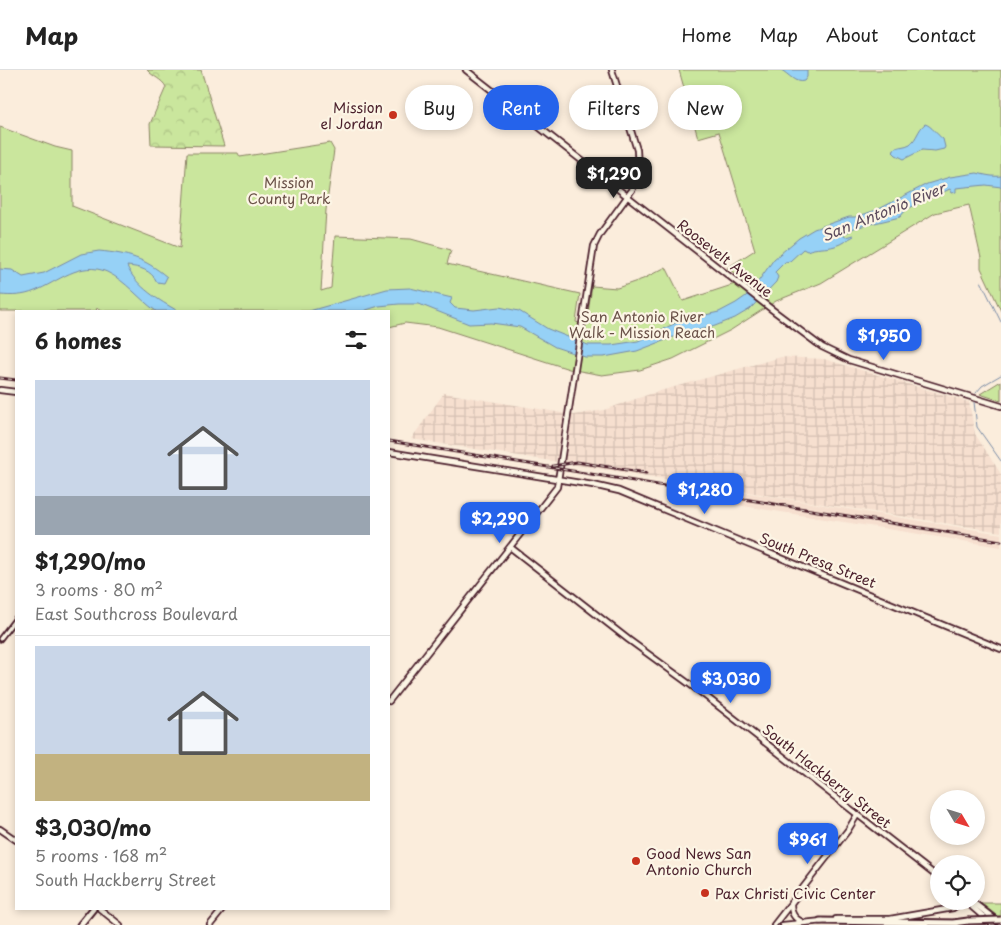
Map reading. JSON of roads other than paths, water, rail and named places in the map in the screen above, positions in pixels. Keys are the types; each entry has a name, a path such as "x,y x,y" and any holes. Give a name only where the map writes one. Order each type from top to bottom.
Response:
{"highway":[{"path":"80,925 92,910"},
{"path":"820,921 957,923"},
{"path":"936,925 968,921 1001,922"}],"main road":[{"name":"Roosevelt Avenue","path":"466,70 770,308 836,355 1001,406"},
{"path":"390,700 554,490 558,479 594,246 600,234 628,197 637,179 638,157 612,70"},
{"path":"0,390 15,392"},
{"name":"South Presa Street","path":"390,452 593,485 625,493 1001,649"},
{"name":"South Hackberry Street","path":"510,547 930,871"},
{"path":"774,925 848,830 857,815"},
{"path":"0,829 15,839"},
{"path":"791,903 791,912 803,923"},
{"path":"101,910 120,925"},
{"path":"210,925 222,910"},
{"path":"783,925 842,919 890,919 941,910"},
{"path":"976,910 993,925"},
{"path":"984,910 1001,922"}],"street":[{"path":"0,639 15,619"}],"water":[{"path":"781,70 807,70 807,77 801,82"},
{"path":"925,124 930,126 943,139 944,149 935,151 922,150 904,159 893,152 896,148 910,144"},
{"name":"San Antonio River","path":"977,173 1001,176 1001,187 986,185 956,188 956,192 952,193 950,189 906,210 900,217 854,228 843,235 845,237 854,236 838,245 807,251 803,249 775,272 778,277 776,282 750,309 735,318 715,326 679,335 637,351 604,357 585,357 555,347 520,327 491,323 469,324 419,304 379,306 366,310 313,310 387,289 410,288 452,298 450,303 455,308 474,310 499,307 519,311 548,329 588,345 611,345 638,341 682,320 719,312 736,303 755,286 774,259 799,238 814,229 879,209 927,184 950,177"},
{"path":"99,251 119,254 136,258 151,265 167,277 164,283 157,282 145,270 127,266 142,287 176,310 155,310 120,280 107,272 97,269 78,270 26,294 0,295 0,269 12,270 23,277 44,273 81,254"}],"waterway":[{"path":"981,281 1001,322"},
{"path":"976,393 982,386 1001,375"},
{"path":"974,402 977,427 1001,461"}],"railway":[{"path":"0,378 15,380"},
{"path":"390,441 1001,541"},
{"path":"553,466 577,462 646,473"}],"place":[{"name":"Mission el Jordan","path":"393,115"},
{"name":"Good News San Antonio Church","path":"636,861"},
{"name":"Pax Christi Civic Center","path":"705,893"}],"park label":[{"name":"Mission County Park","path":"289,190"},
{"name":"San Antonio River Walk - Mission Reach","path":"642,324"}]}
